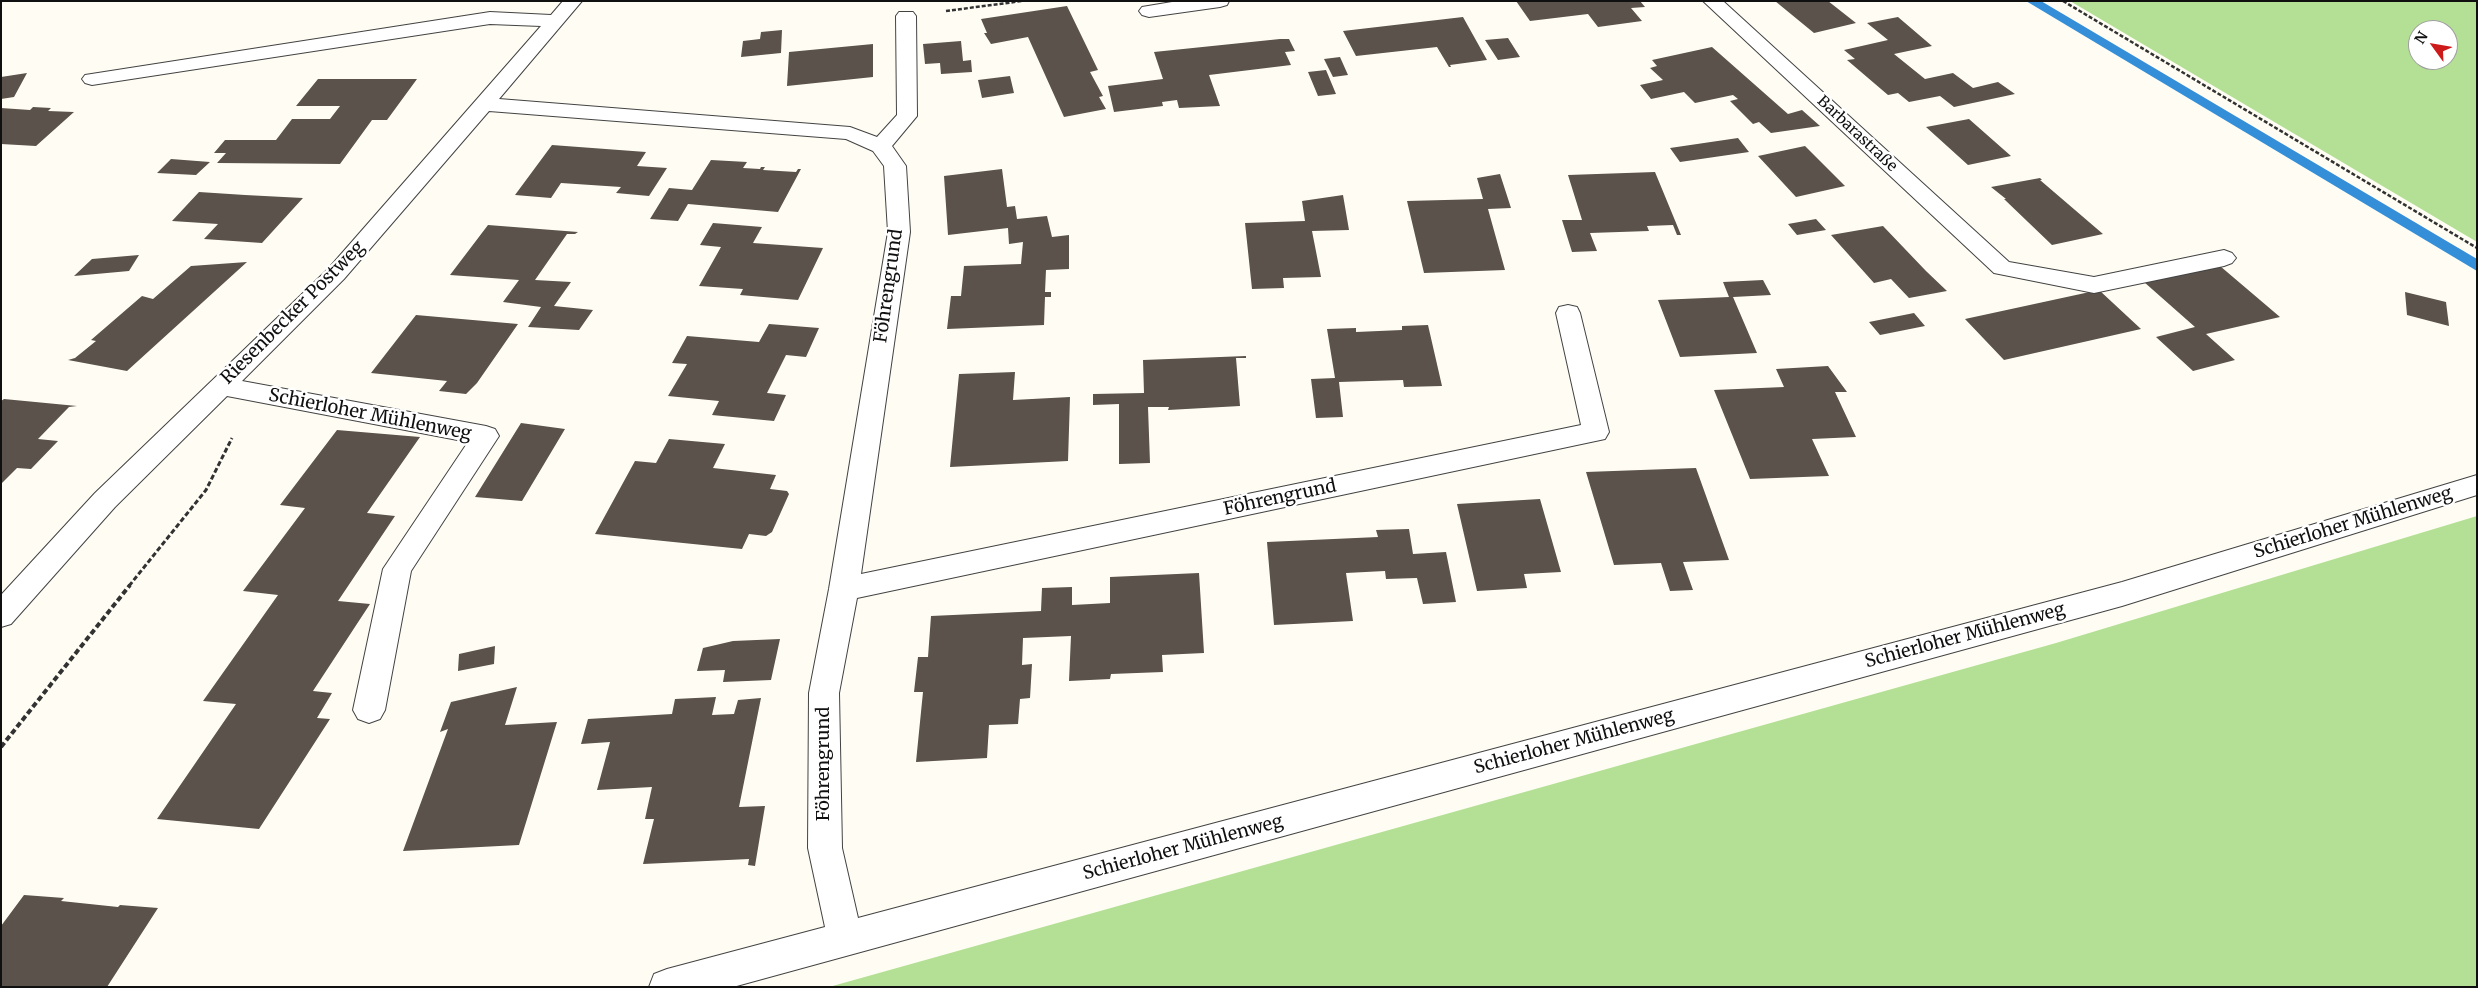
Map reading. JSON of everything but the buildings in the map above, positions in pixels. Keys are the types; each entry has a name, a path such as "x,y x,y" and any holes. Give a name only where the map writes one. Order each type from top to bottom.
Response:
{"street":[{"name":"Riesenbecker Postweg","path":"1,615 105,500 336,274 573,1"},
{"path":"1149,11 1220,1"},
{"name":"Barbarastraße","path":"1712,1 2002,268 2094,285 2224,258"},
{"path":"484,104 850,133 881,146 907,116 906,16"},
{"path":"92,79 490,18 556,21"},
{"name":"Föhrengrund","path":"845,939 824,839 824,693 844,588 899,232 895,166 881,146"},
{"name":"Föhrengrund","path":"844,588 1596,432 1568,313"},
{"name":"Schierloher Mühlenweg","path":"221,386 486,436 397,569 369,710"},
{"name":"Schierloher Mühlenweg","path":"667,987 2122,594 2477,485"}],"path":[{"path":"906,16 1022,1"},
{"path":"2063,1 2477,248"}],"green space":[{"path":"2070,1 2477,1 2477,242"},
{"path":"2477,516 2477,987 829,987 2056,643"}],"waterway":[{"path":"2032,1 2477,266"}]}
